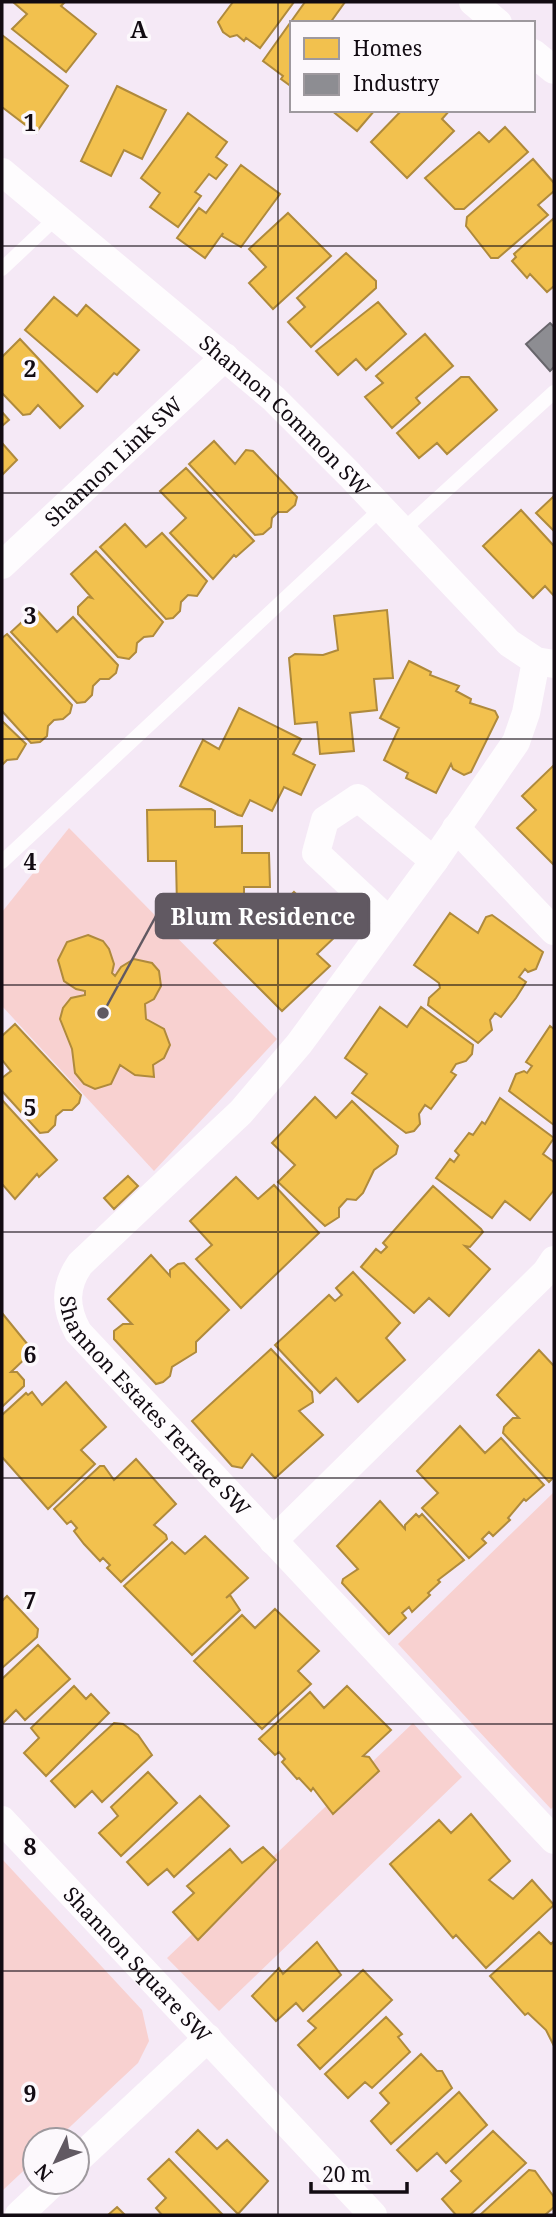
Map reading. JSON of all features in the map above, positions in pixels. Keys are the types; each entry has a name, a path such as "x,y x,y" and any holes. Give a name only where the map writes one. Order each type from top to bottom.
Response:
{"street":[{"path":"472,2 496,21"},
{"path":"535,54 554,70"},
{"name":"Shannon Common SW","path":"2,172 225,357 318,441 509,643 545,662"},
{"name":"Shannon Link SW","path":"2,565 225,357"},
{"name":"Shannon Estates Terrace SW","path":"545,662 516,742 434,861 299,1044 232,1121 80,1264 70,1278 67,1294 68,1308 78,1332 554,1840"},
{"path":"388,920 316,853 325,820 358,798 434,861"},
{"path":"456,828 554,931"},
{"path":"273,1541 546,1272 554,1260"},
{"name":"Shannon Square SW","path":"2,1820 208,2038 91,2148"},
{"path":"208,2038 373,2215"},
{"path":"19,2215 39,2196"}],"lane":[{"path":"2,270 57,217"},
{"path":"403,530 554,392"},
{"path":"2,862 383,508"}],"shaded area":[{"path":"69,828 277,1039 154,1171 2,1006 2,912"},
{"path":"554,1492 554,1806 551,1809 398,1644"},
{"path":"413,1723 462,1777 219,2011 167,1958"},
{"path":"2,1859 142,2010 149,2041 138,2063 71,2126 21,2126 21,2173 2,2191"}],"building: Homes":[{"path":"13,2 65,2 61,6 96,34 66,72 12,29 27,14"},
{"path":"233,2 294,2 260,48 246,38 244,41 237,35 230,37 223,32 218,22"},
{"path":"305,2 345,2 331,21 291,21"},
{"path":"290,23 290,86 281,79 283,76 263,61"},
{"path":"2,35 68,86 36,133 2,107"},
{"path":"117,86 166,110 142,159 124,150 111,176 81,161"},
{"path":"333,112 373,112 357,131"},
{"path":"400,112 448,112 442,119 454,131 407,178 371,142"},
{"path":"188,113 227,142 216,157 227,165 216,179 209,174 195,192 201,196 178,227 150,207 160,193 141,178"},
{"path":"505,127 528,152 464,209 455,209 425,178 479,132 489,142"},
{"path":"533,159 554,183 554,191 538,205 548,215 498,258 491,258 466,226 467,217"},
{"path":"241,165 280,194 241,247 222,236 223,233 205,258 177,238 199,208 206,213"},
{"path":"288,213 331,256 273,309 249,283 266,267 249,249"},
{"path":"554,218 554,286 547,292 530,274 527,278 512,261 516,257 514,254"},
{"path":"346,253 376,281 376,288 311,347 288,322 305,307 297,298"},
{"path":"54,297 77,316 86,305 139,350 117,375 114,373 97,392 25,330"},
{"path":"378,302 406,334 366,370 356,359 338,375 316,351"},
{"path":"425,334 453,366 416,398 420,403 392,428 365,397 383,383 376,376"},
{"path":"20,339 83,406 60,428 38,405 30,414 23,415 2,393 2,357"},
{"path":"461,377 469,377 497,410 447,454 437,443 419,458 397,433"},
{"path":"2,412 9,420 2,426"},
{"path":"214,441 235,464 246,450 253,451 297,497 295,505 287,512 278,512 272,518 271,527 263,534 255,535 189,464"},
{"path":"2,443 17,460 2,475"},
{"path":"186,468 254,541 236,557 234,555 213,579 170,533 186,518 160,491"},
{"path":"554,496 554,531 536,513"},
{"path":"521,510 554,546 554,596 545,586 533,598 483,546"},
{"path":"125,524 146,547 162,533 207,581 197,596 188,595 181,602 180,611 173,618 166,619 100,547"},
{"path":"96,551 163,622 153,636 144,637 137,643 136,652 129,659 118,657 78,614 78,607 88,597 92,598 71,574"},
{"path":"36,609 57,632 73,617 118,665 116,673 109,679 100,679 93,686 92,695 85,702 77,703 11,632"},
{"path":"387,610 393,678 374,679 377,710 350,713 354,751 320,754 317,722 295,724 289,658 295,654 323,655 338,650 334,616"},
{"path":"7,634 72,705 70,713 63,719 54,720 48,726 47,736 40,742 31,743 2,711 2,638"},
{"path":"409,661 431,672 430,675 459,686 456,691 471,699 470,703 495,711 498,717 471,772 464,775 453,769 451,764 436,793 406,778 408,773 384,760 399,728 380,718"},
{"path":"239,708 301,739 293,754 315,765 301,795 284,787 272,811 250,800 242,816 238,815 180,786 203,740 219,749"},
{"path":"2,721 26,744 17,759 7,760 2,765"},
{"path":"554,765 554,865 517,828 536,810 522,796"},
{"path":"147,810 215,811 215,827 242,826 242,853 269,853 270,887 244,887 244,904 241,906 177,906 176,861 148,861"},
{"path":"294,892 338,934 317,954 330,966 282,1011 214,943 262,898 274,912"},
{"path":"450,913 478,933 486,917 492,915 543,952 536,969 528,972 525,969 519,977 526,982 501,1017 495,1013 490,1020 492,1030 478,1043 428,1005 429,998 440,988 439,983 414,965"},
{"path":"88,935 103,941 109,949 114,964 112,973 115,976 121,967 134,959 152,963 159,971 161,986 154,999 145,1004 146,1019 164,1029 170,1045 164,1058 153,1065 154,1077 135,1075 120,1065 111,1084 95,1089 84,1084 75,1073 72,1049 60,1019 63,1008 71,998 85,995 85,991 64,981 58,960 67,942"},
{"path":"380,1007 407,1027 421,1007 473,1045 472,1054 466,1061 456,1064 451,1072 456,1075 431,1109 425,1105 419,1114 420,1124 414,1131 406,1133 352,1093 367,1074 345,1058"},
{"path":"15,1024 81,1095 79,1103 72,1110 63,1110 56,1116 55,1125 48,1132 40,1133 2,1091 2,1078 11,1071 2,1060 2,1036"},
{"path":"550,1026 554,1029 554,1125 509,1091 516,1074 524,1071 527,1073 532,1066 526,1062"},
{"path":"315,1097 336,1118 352,1101 398,1146 396,1154 374,1170 363,1193 356,1200 347,1199 339,1208 339,1217 325,1226 278,1182 295,1165 272,1143"},
{"path":"500,1098 554,1138 543,1154 554,1162 554,1190 530,1220 505,1201 492,1218 436,1178 450,1159 454,1162 459,1155 455,1151 469,1133 473,1135 482,1122 485,1124"},
{"path":"2,1100 57,1160 39,1177 37,1174 15,1199 2,1184"},
{"path":"128,1176 138,1186 114,1209 104,1198"},
{"path":"236,1177 258,1199 274,1185 319,1233 241,1308 196,1259 212,1245 190,1221"},
{"path":"433,1186 481,1229 483,1232 470,1247 465,1246 490,1269 449,1316 429,1298 414,1313 361,1267 376,1249 381,1253 387,1247 383,1243"},
{"path":"151,1255 170,1276 170,1270 184,1263 229,1310 196,1342 196,1352 172,1367 170,1376 156,1384 114,1339 114,1331 123,1324 132,1324 108,1299"},
{"path":"353,1272 400,1323 386,1338 405,1360 358,1402 336,1378 320,1393 275,1345 329,1295 335,1301 342,1295 336,1288"},
{"path":"2,1313 33,1351 11,1372 17,1372 24,1380 24,1386 2,1407"},
{"path":"271,1349 312,1392 313,1402 299,1411 323,1435 275,1478 252,1454 242,1468 232,1466 192,1421"},
{"path":"539,1350 554,1366 554,1477 549,1482 503,1433 504,1427 513,1418 519,1418 497,1395"},
{"path":"66,1382 106,1427 81,1450 95,1464 48,1509 2,1457 2,1415 26,1393 28,1395 32,1392 42,1405"},
{"path":"460,1426 485,1453 501,1438 544,1485 526,1501 524,1499 508,1518 510,1520 493,1536 489,1532 482,1539 486,1543 469,1558 422,1508 438,1493 417,1471"},
{"path":"136,1459 176,1504 154,1525 167,1539 121,1582 107,1568 110,1565 103,1558 100,1561 84,1544 74,1531 77,1528 71,1521 67,1524 54,1509 100,1466 104,1466 114,1480"},
{"path":"380,1501 405,1529 405,1525 416,1514 419,1517 422,1514 464,1560 438,1580 440,1582 428,1593 430,1595 412,1612 409,1607 402,1613 406,1618 389,1634 342,1583 343,1579 358,1569 337,1546"},
{"path":"205,1536 248,1578 226,1598 230,1595 240,1610 192,1655 124,1586 172,1542 185,1554"},
{"path":"7,1596 38,1629 37,1637 2,1668 2,1601"},
{"path":"275,1609 319,1651 298,1671 311,1684 262,1729 194,1661 242,1615 255,1628"},
{"path":"38,1645 70,1679 25,1720 16,1710 2,1724 2,1679"},
{"path":"74,1686 86,1699 91,1694 109,1713 46,1776 24,1753 39,1738 31,1728"},
{"path":"347,1686 391,1730 363,1756 369,1757 379,1771 333,1814 313,1788 311,1791 282,1762 285,1759 279,1752 275,1755 259,1739 310,1692 324,1708"},
{"path":"114,1723 123,1724 138,1735 152,1755 102,1802 92,1791 75,1807 51,1781"},
{"path":"148,1772 177,1803 121,1856 99,1833 118,1816 111,1807"},
{"path":"200,1796 229,1826 174,1877 167,1869 148,1885 127,1862"},
{"path":"471,1814 510,1861 489,1880 513,1899 532,1880 554,1905 486,1968 456,1935 453,1938 390,1864 439,1820 451,1833"},
{"path":"263,1847 276,1860 198,1940 173,1912 194,1893 187,1886 230,1849 242,1863"},
{"path":"539,1932 551,1944 554,1941 554,2046 546,2030 528,2013 525,2015 490,1976"},
{"path":"317,1942 341,1975 303,2011 296,2003 276,2021 252,1996 279,1968 283,1974"},
{"path":"363,1970 392,2000 320,2069 298,2045 316,2028 308,2021"},
{"path":"386,2017 402,2034 398,2037 410,2052 372,2088 365,2082 348,2098 325,2074"},
{"path":"421,2054 437,2071 442,2071 452,2088 391,2144 371,2121 389,2103 380,2093"},
{"path":"459,2092 487,2125 446,2163 437,2153 417,2171 397,2150"},
{"path":"198,2130 217,2149 227,2140 268,2181 238,2214 176,2152"},
{"path":"493,2131 526,2163 470,2215 456,2215 442,2199 461,2181 451,2171"},
{"path":"169,2159 223,2215 162,2215 156,2208 166,2198 148,2179"},
{"path":"529,2170 535,2171 554,2197 554,2207 545,2215 480,2215"},
{"path":"117,2207 125,2215 108,2215"}],"building: Industry":[{"path":"550,323 554,327 554,367 550,371 526,344"}],"place":[{"name":"Blum Residence","path":"103,1013"}]}
